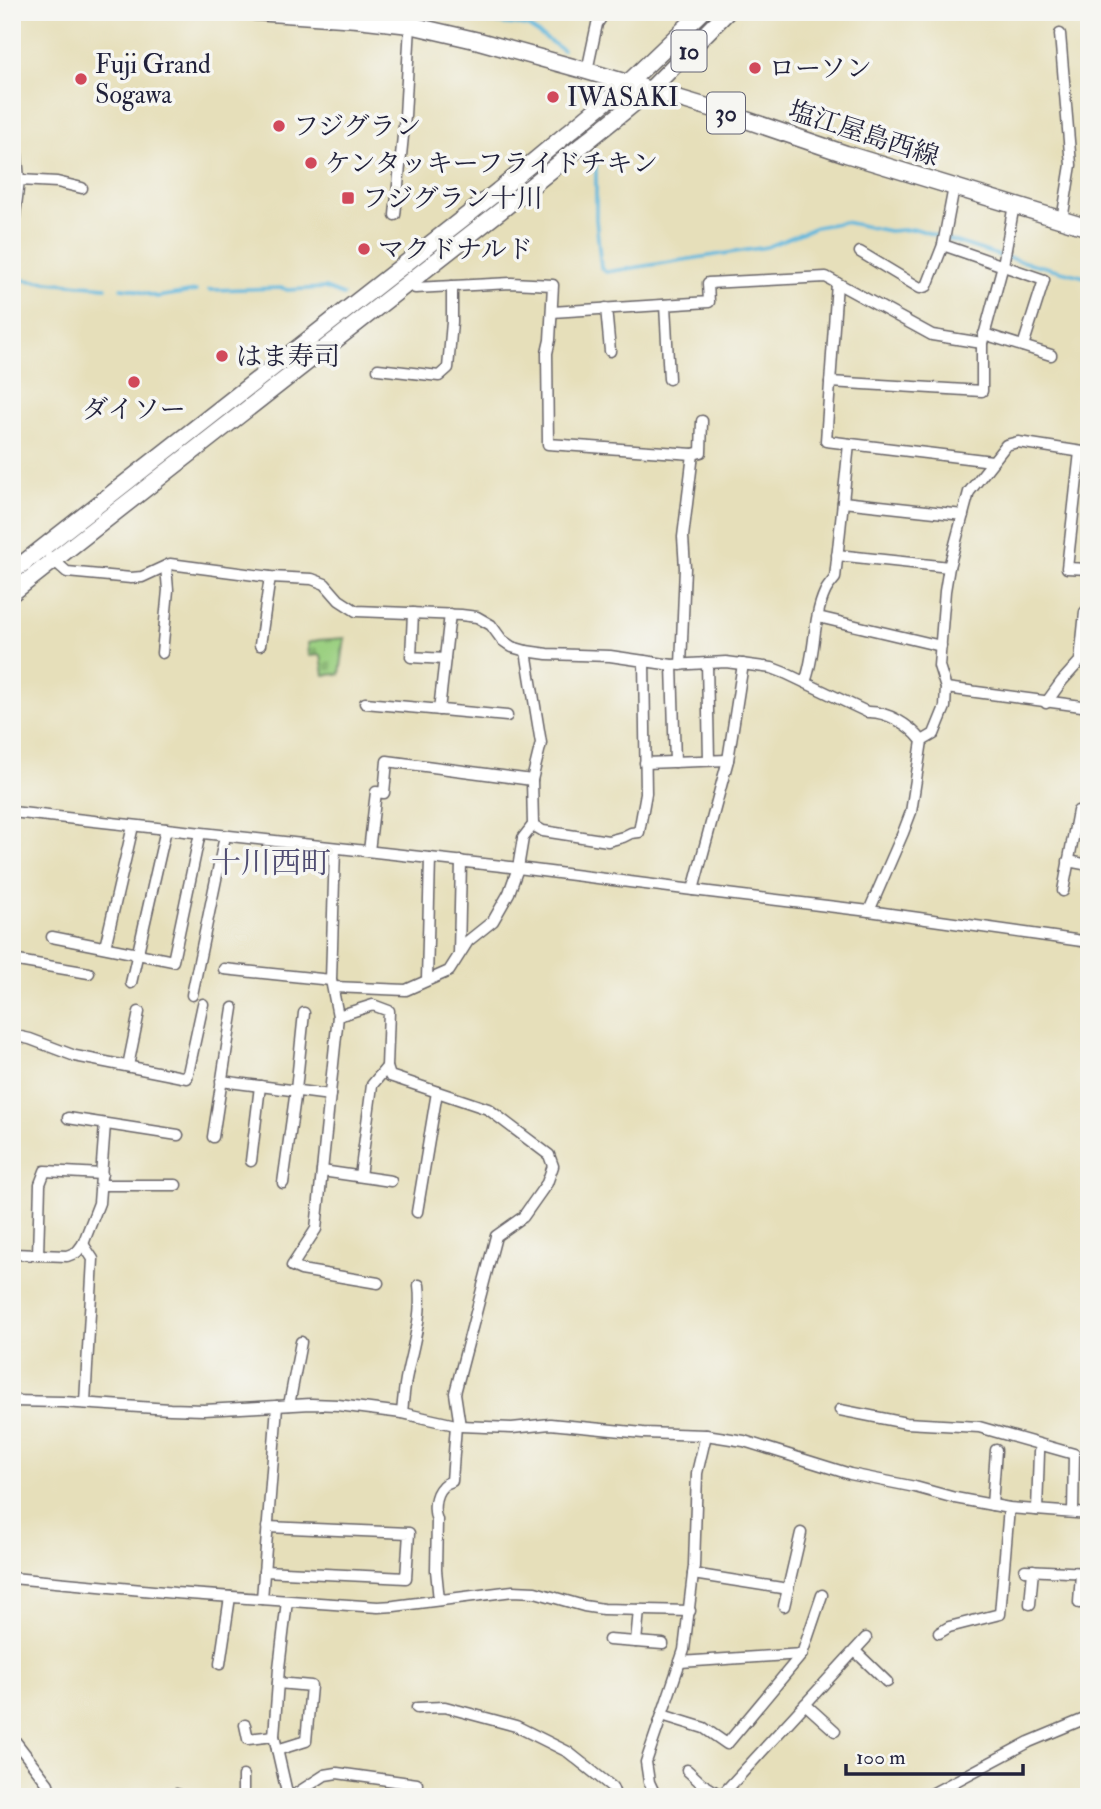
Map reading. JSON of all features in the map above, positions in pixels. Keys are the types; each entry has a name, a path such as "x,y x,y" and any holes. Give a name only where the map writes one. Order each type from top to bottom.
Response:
{"main road":[{"name":"塩江屋島西線","path":"255,12 410,25 480,41 705,106 813,143 1089,228"},
{"name":"10","path":"15,581 489,199 628,83 702,12"},
{"name":"10","path":"47,555 504,208 650,90 727,12"}],"street":[{"path":"587,71 601,13"},
{"path":"396,215 410,25"},
{"path":"1060,34 1071,165 1062,220"},
{"path":"12,145 16,146 19,180 12,241"},
{"path":"19,180 57,182 82,188"},
{"path":"860,252 920,289 927,286 944,240 954,187"},
{"path":"830,382 982,391 983,338 1003,264 1014,205"},
{"path":"944,240 1044,280 1023,346"},
{"path":"552,312 709,302 708,283 826,277 932,335 983,338 1051,355"},
{"path":"410,281 415,288 511,283 553,285 547,353 548,444 693,454 701,452 702,421"},
{"path":"837,283 826,441 992,461"},
{"path":"378,369 439,376 448,368 452,286"},
{"path":"665,305 669,379"},
{"path":"606,309 610,351"},
{"path":"922,741 934,734 945,707 946,688 939,666 945,592 969,492 1006,444 1018,442 1085,453 1076,487 1067,568 1089,569"},
{"path":"805,682 810,670 818,617 825,592 835,578 849,444"},
{"path":"676,762 676,665 685,568 683,537 693,454"},
{"path":"1076,487 1089,488"},
{"path":"843,502 963,515"},
{"path":"47,555 67,572 131,578 142,577 170,564 270,577 312,579 325,583 339,600 356,611 477,617 491,625 502,640 512,647 547,654 610,656 676,665 726,662 772,668 867,712 876,712 913,729 922,741 911,812 869,911"},
{"path":"837,555 949,567"},
{"path":"162,653 168,590 166,566"},
{"path":"260,645 270,577"},
{"path":"1046,703 1080,661 1085,612"},
{"path":"413,613 411,657 445,659"},
{"path":"439,710 450,614"},
{"path":"818,617 941,646"},
{"path":"224,969 332,984 406,989 449,971 468,941 493,921 509,894 518,868 523,838 533,825 532,780 541,743 526,651"},
{"path":"533,825 543,831 608,841 639,832 646,793 645,661"},
{"path":"707,663 709,760"},
{"path":"693,890 728,760 743,664"},
{"path":"946,688 1089,708"},
{"path":"365,703 507,716"},
{"path":"645,764 728,760"},
{"path":"369,851 376,792 384,793 387,761 532,780"},
{"path":"1063,891 1078,811"},
{"path":"12,812 461,861 869,911 1089,942"},
{"path":"105,947 133,826"},
{"path":"131,984 166,829"},
{"path":"52,937 173,961 200,833"},
{"path":"191,995 225,836"},
{"path":"335,848 332,984 338,1016 330,1095 316,1229 292,1266 301,1270 378,1283"},
{"path":"427,980 430,858"},
{"path":"459,955 461,861"},
{"path":"1068,861 1089,865"},
{"path":"12,960 89,974"},
{"path":"12,1035 75,1056 187,1078 203,1003"},
{"path":"338,1016 373,1005 389,1011 387,1067 390,1076 488,1109 549,1155 553,1166 547,1183 523,1217 496,1236 455,1392 458,1426 452,1481 441,1487 436,1497 434,1513 437,1520 436,1570 439,1600"},
{"path":"213,1137 233,1008"},
{"path":"128,1066 139,1012"},
{"path":"283,1183 304,1013"},
{"path":"360,1176 372,1085 387,1067"},
{"path":"221,1081 330,1095"},
{"path":"251,1161 260,1086"},
{"path":"417,1212 437,1092"},
{"path":"68,1118 178,1135"},
{"path":"12,1254 67,1256 77,1252 83,1244 99,1203 105,1124"},
{"path":"38,1255 40,1184 45,1171 102,1174"},
{"path":"322,1171 391,1181"},
{"path":"101,1185 176,1185"},
{"path":"83,1244 93,1259 85,1403"},
{"path":"402,1413 420,1309 419,1285"},
{"path":"289,1405 301,1342"},
{"path":"12,1401 204,1410 348,1405 402,1413 458,1426 512,1428 550,1424 643,1433 706,1435 744,1441 850,1474 955,1498 1009,1508 1089,1514"},
{"path":"262,1599 278,1406"},
{"path":"841,1410 906,1423 978,1427 1074,1454 1073,1513"},
{"path":"656,1797 649,1782 646,1762 684,1650 693,1574 697,1473 706,1435"},
{"path":"992,1505 996,1450"},
{"path":"1037,1510 1039,1452"},
{"path":"939,1633 949,1627 1000,1614 1009,1508"},
{"path":"264,1571 406,1578 409,1533 268,1527"},
{"path":"784,1606 801,1532"},
{"path":"1031,1604 1029,1570 1085,1573 1079,1603"},
{"path":"693,1574 788,1589"},
{"path":"12,1578 378,1607 513,1591 535,1592 603,1609 690,1611"},
{"path":"662,1715 704,1728 727,1744 802,1654 822,1595"},
{"path":"220,1664 230,1597"},
{"path":"287,1601 274,1736 289,1797 325,1775 337,1773 416,1784 414,1797"},
{"path":"636,1642 639,1610"},
{"path":"687,1770 721,1796 866,1638"},
{"path":"609,1640 663,1644"},
{"path":"855,1651 887,1682"},
{"path":"680,1662 802,1654"},
{"path":"277,1750 306,1741 311,1686 278,1682"},
{"path":"805,1704 835,1731"},
{"path":"417,1708 444,1707 516,1726 568,1752 612,1787 616,1797"},
{"path":"926,1797 1029,1742 1089,1717"},
{"path":"245,1725 248,1739 274,1736"},
{"path":"12,1737 48,1784 51,1797"},
{"path":"241,1797 243,1776"},
{"path":"163,1797 176,1794 186,1797"}],"green space":[{"path":"345,638 340,674 324,675 321,655 309,656 308,643"}],"waterway":[{"path":"394,12 527,26 563,50"},
{"path":"596,152 596,219 601,268 606,272 767,247 816,227 844,222 889,231 916,229 997,255 1089,278"},
{"path":"12,279 106,287"},
{"path":"121,288 157,297 196,291"},
{"path":"209,290 325,288 343,295"}],"place":[{"name":"ローソン","path":"755,68"},
{"name":"Fuji Grand Sogawa","path":"81,79"},
{"name":"IWASAKI","path":"553,97"},
{"name":"フジグラン","path":"279,126"},
{"name":"ケンタッキーフライドチキン","path":"311,163"},
{"name":"フジグラン十川","path":"348,198"},
{"name":"マクドナルド","path":"364,249"},
{"name":"はま寿司","path":"222,356"},
{"name":"ダイソー","path":"134,382"}],"district":[{"name":"十川西町","path":"271,863"}]}
